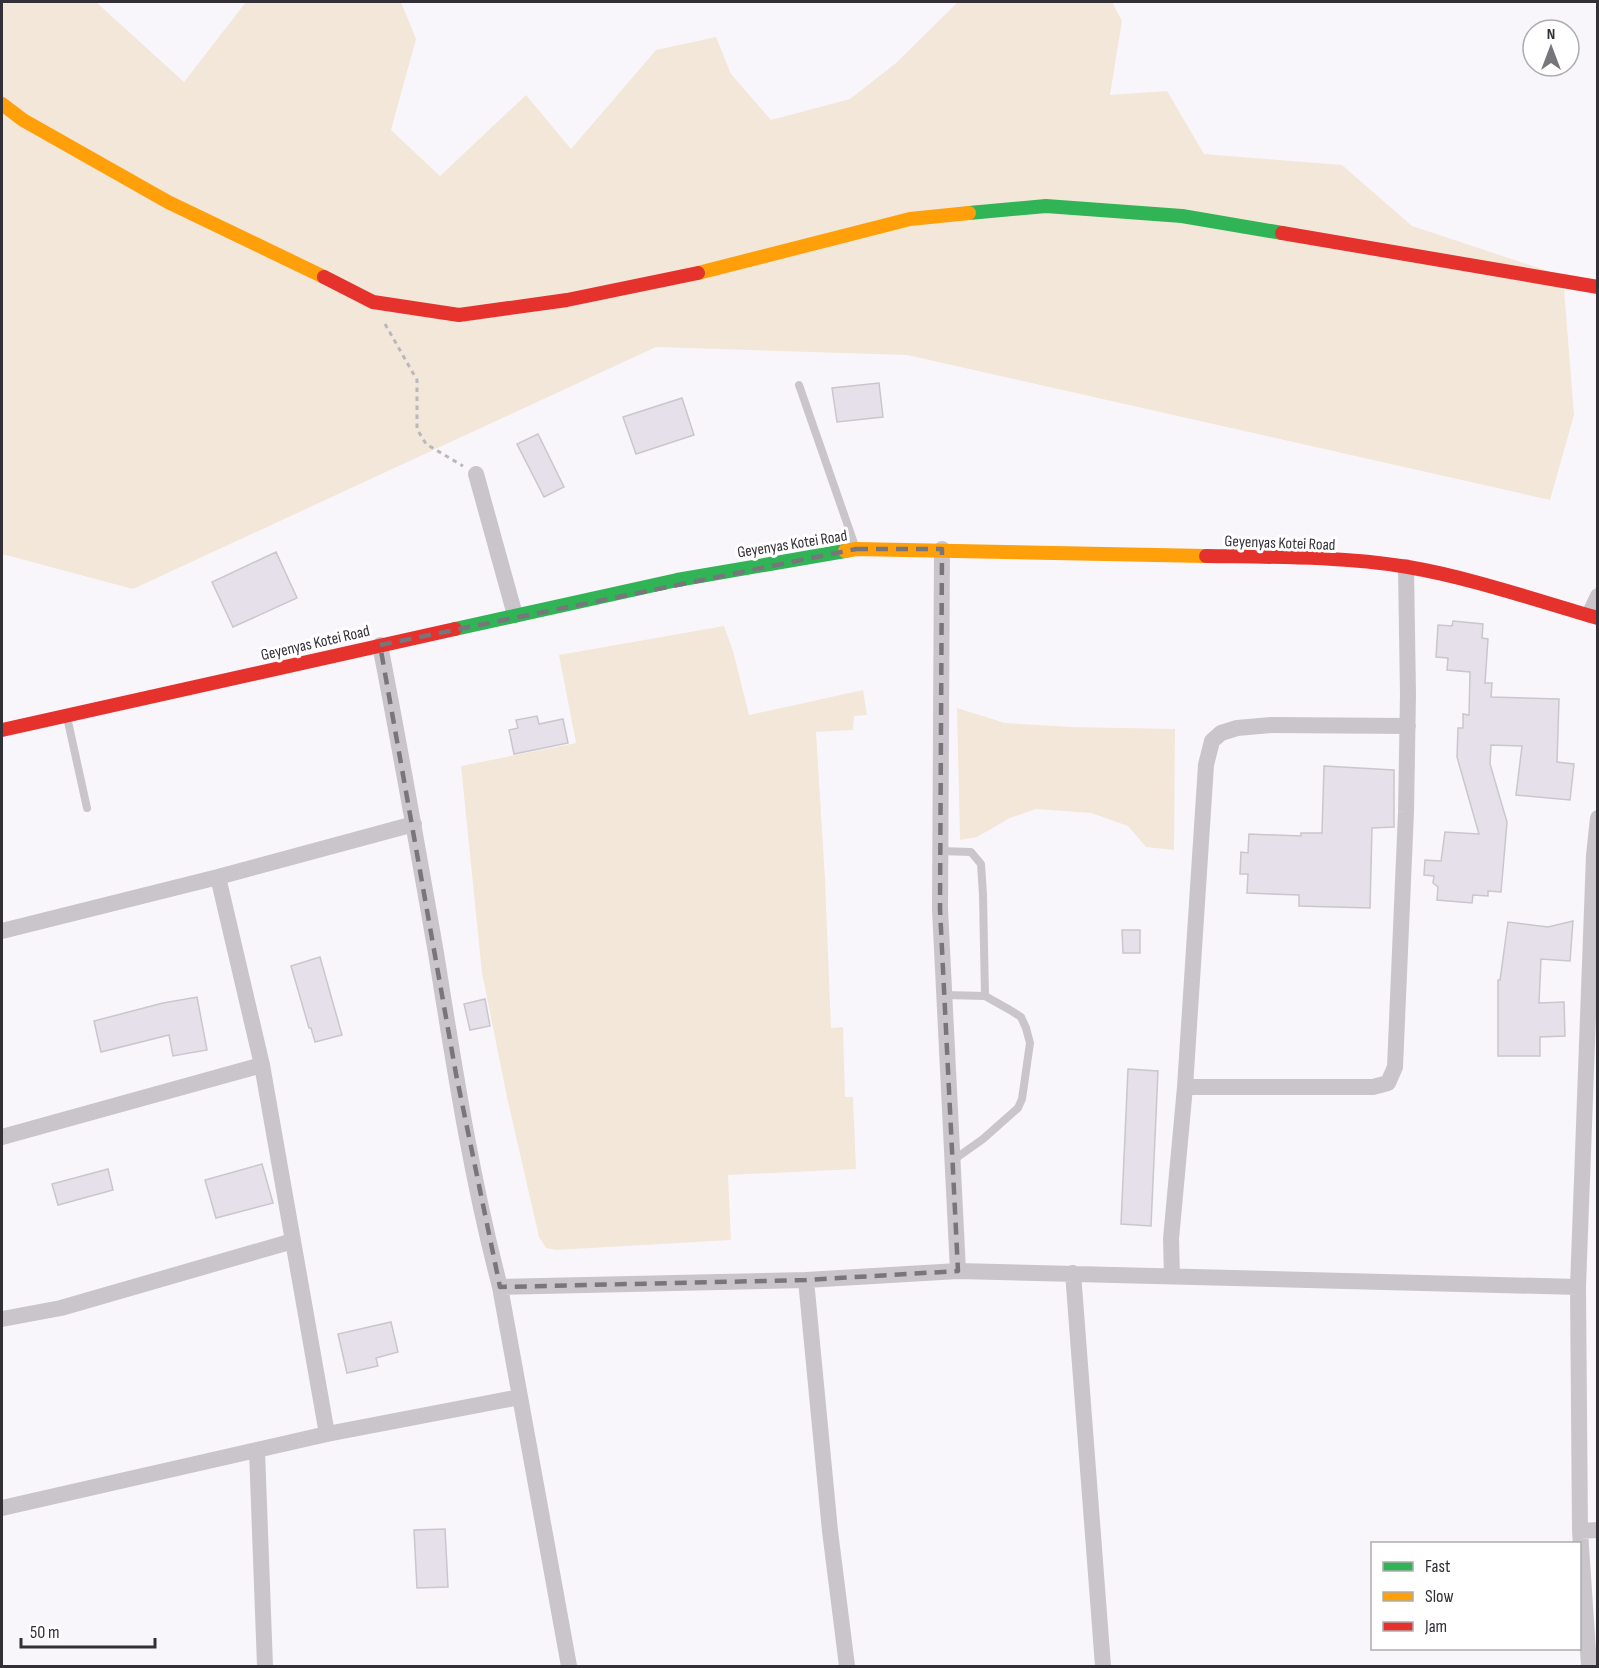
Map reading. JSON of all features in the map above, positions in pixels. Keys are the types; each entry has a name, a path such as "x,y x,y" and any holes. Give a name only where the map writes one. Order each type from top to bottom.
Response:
{"street":[{"path":"2,104 23,120 168,202 373,302 459,315 567,300 686,276 910,219 1046,206 1182,216 1598,287"},
{"path":"476,474 515,615"},
{"name":"Geyenyas Kotei Road","path":"2,730 677,580 856,549 1319,558 1406,567 1459,578 1594,616"},
{"path":"942,549 940,909 958,1271"},
{"path":"1185,1087 1373,1087 1388,1083 1395,1066 1408,726 1406,567"},
{"path":"1594,616 1598,596"},
{"path":"380,645 414,824 462,1107 485,1230 500,1287 569,1666"},
{"path":"1172,1276 1172,1239 1185,1087 1206,765 1212,741 1221,733 1237,728 1271,725 1408,726"},
{"path":"1581,1542 1578,1287 1598,818"},
{"path":"2,931 218,877 414,824"},
{"path":"218,877 262,1065 327,1434"},
{"path":"2,1137 262,1065"},
{"path":"2,1319 62,1308 293,1241"},
{"path":"500,1287 806,1280 958,1271 1578,1287"},
{"path":"1073,1273 1103,1666"},
{"path":"806,1280 830,1531 847,1666"},
{"path":"2,1508 327,1434 520,1397"},
{"path":"257,1451 265,1666"},
{"path":"1580,1531 1598,1530"},
{"path":"1581,1546 1589,1666"}],"lane":[{"path":"799,385 856,549"},
{"path":"67,715 87,808"},
{"path":"940,851 971,852 981,864 985,996"},
{"path":"945,995 985,996 1021,1017 1030,1043 1023,1098 1018,1108 983,1139 952,1161"}],"path":[{"path":"373,302 417,380 417,429 426,444 476,474"}],"highlighted area":[{"path":"856,549 942,549 940,909 958,1271 806,1280 500,1287 456,1074 380,645"}],"shaded area":[{"path":"2,2 96,2 184,82 246,2 401,2 416,39 391,130 440,176 526,95 571,149 656,50 716,37 731,74 771,120 850,99 896,63 958,2 1112,2 1122,21 1110,95 1167,91 1204,154 1342,165 1412,226 1563,276 1574,415 1550,500 907,355 656,347 133,589 2,554"},
{"path":"724,626 733,651 749,715 863,690 867,715 854,716 853,730 816,732 831,1028 843,1027 845,1097 853,1097 856,1169 728,1175 731,1240 556,1250 546,1248 539,1237 482,973 461,766 576,743 559,655"},
{"path":"957,708 1005,723 1175,729 1174,850 1146,847 1128,826 1091,813 1036,809 1010,818 977,837 960,840"}],"building":[{"path":"879,383 883,417 837,422 832,388"},
{"path":"682,398 694,435 636,454 623,417"},
{"path":"538,434 564,487 544,497 517,444"},
{"path":"276,552 297,598 233,627 212,582"},
{"path":"1453,621 1483,624 1482,638 1488,639 1485,683 1492,683 1491,697 1559,699 1557,762 1574,764 1570,800 1516,795 1522,746 1491,745 1490,764 1507,822 1501,892 1488,891 1488,896 1473,895 1472,903 1437,900 1438,887 1433,883 1434,876 1424,875 1425,860 1441,861 1445,832 1479,834 1457,757 1458,728 1463,728 1463,714 1469,715 1470,672 1447,670 1448,658 1436,657 1438,625 1452,626"},
{"path":"537,716 539,724 563,719 568,743 514,754 509,730 518,728 516,720"},
{"path":"1324,766 1394,770 1394,827 1372,828 1370,908 1299,906 1299,895 1247,893 1248,874 1240,874 1241,852 1248,853 1249,834 1301,836 1301,833 1322,833"},
{"path":"1573,921 1570,961 1541,959 1539,1003 1564,1002 1565,1036 1540,1037 1540,1056 1498,1056 1498,980 1500,980 1508,922 1548,927"},
{"path":"1122,930 1140,930 1140,953 1123,953"},
{"path":"320,957 342,1035 315,1042 291,966"},
{"path":"197,997 207,1050 173,1056 169,1035 101,1052 94,1021 163,1003"},
{"path":"485,999 490,1026 470,1030 464,1004"},
{"path":"1128,1069 1158,1071 1151,1226 1121,1224"},
{"path":"262,1164 273,1203 216,1218 205,1180"},
{"path":"108,1169 113,1190 58,1205 52,1184"},
{"path":"391,1322 398,1352 376,1358 378,1366 347,1373 338,1334"},
{"path":"445,1529 448,1587 417,1588 414,1530"}],"traffic: fast":[{"path":"969,213 1046,206 1182,216 1282,233"},
{"path":"455,629 677,580 845,551"}],"traffic: slow":[{"path":"2,104 23,120 168,202 324,277"},
{"path":"698,273 910,219 969,213"},
{"path":"845,551 856,549 1206,556"}],"traffic: jam":[{"path":"1282,233 1598,287"},
{"path":"324,277 373,302 459,315 567,300 698,273"},
{"path":"1206,556 1282,557 1383,563 1480,583 1598,618"},
{"path":"2,730 455,629"}]}
